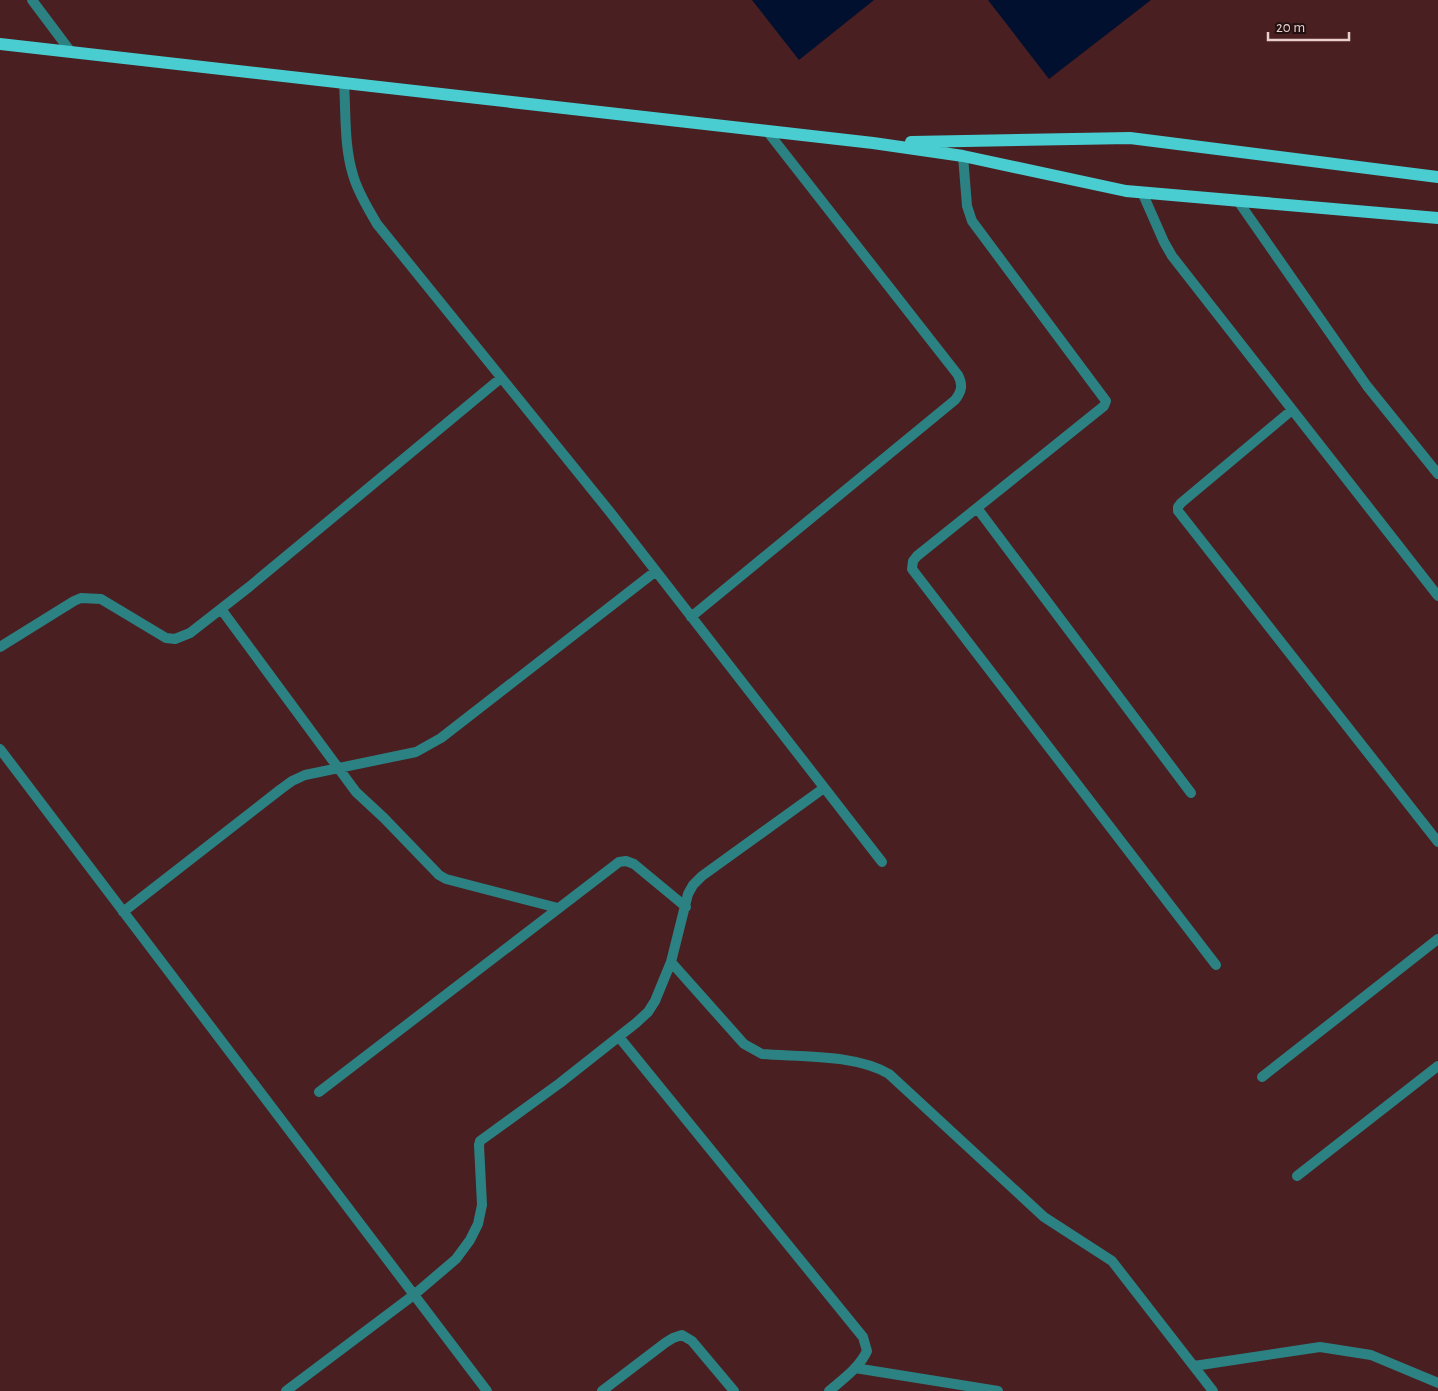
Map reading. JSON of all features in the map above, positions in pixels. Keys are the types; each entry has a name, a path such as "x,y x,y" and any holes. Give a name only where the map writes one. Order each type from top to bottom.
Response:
{"main road":[{"path":"0,44 873,143 963,156 1126,191 1438,218"},
{"path":"873,143 1130,138 1438,176"}],"street":[{"path":"32,0 71,52"},
{"path":"344,83 348,152 353,175 363,199 377,224 610,512 882,862"},
{"path":"691,617 955,400 962,388 958,375 767,131"},
{"path":"963,156 967,206 972,222 1106,401 1096,412 917,556 913,560 912,570 1216,965"},
{"path":"1142,192 1168,249 1438,596"},
{"path":"1238,200 1367,386 1438,474"},
{"path":"0,647 74,601 82,598 102,599 160,635 170,639 179,638 190,633 249,587 501,378"},
{"path":"1292,410 1180,503 1178,512 1438,842"},
{"path":"976,508 1191,793"},
{"path":"123,912 292,781 305,775 416,752 441,738 656,572"},
{"path":"220,609 360,797 384,818 442,878 558,908"},
{"path":"0,749 487,1391"},
{"path":"286,1391 415,1294 456,1259 470,1240 478,1224 482,1205 480,1140 560,1083 641,1018 656,1001 671,962 690,889 702,876 824,788"},
{"path":"319,1092 614,865 626,860 634,864 686,907"},
{"path":"1262,1076 1438,939"},
{"path":"671,962 737,1038 752,1050 762,1054 850,1060 879,1068 889,1074 1044,1217 1112,1262 1214,1391"},
{"path":"619,1037 863,1337 867,1351 863,1360 829,1391"},
{"path":"1297,1176 1438,1066"},
{"path":"602,1391 665,1343 682,1335 692,1341 734,1391"},
{"path":"1194,1366 1320,1347 1371,1355 1438,1383"},
{"path":"856,1368 998,1391"}],"water":[{"path":"752,0 874,0 799,60"},
{"path":"988,0 1151,0 1049,79"}]}
